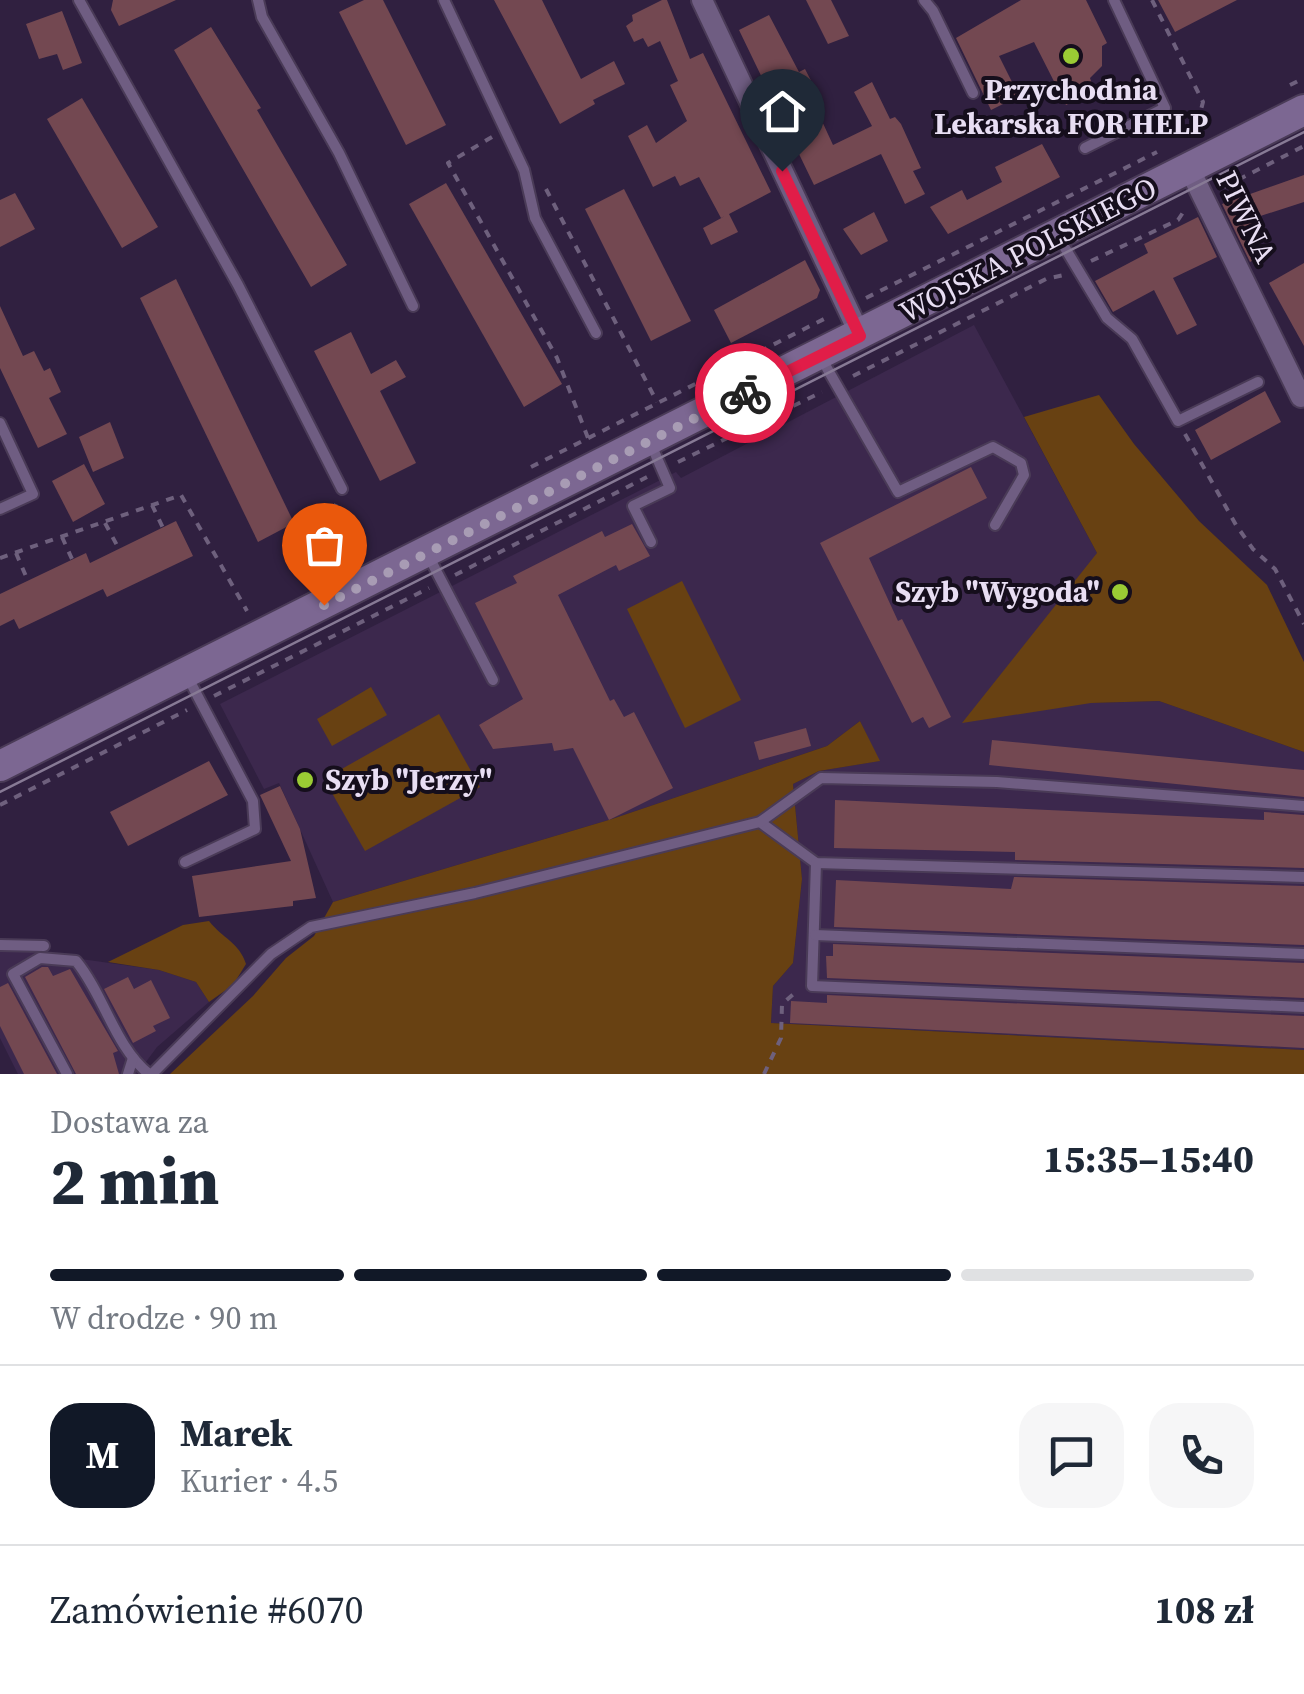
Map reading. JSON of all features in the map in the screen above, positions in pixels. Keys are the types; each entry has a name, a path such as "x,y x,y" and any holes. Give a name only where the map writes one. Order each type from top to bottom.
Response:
{"main road":[{"name":"WOJSKA POLSKIEGO","path":"0,766 1304,110"}],"street":[{"path":"702,0 860,336"},
{"name":"PIWNA","path":"1189,168 1300,397 1304,396"}],"lane":[{"path":"79,0 238,285 342,489"},
{"path":"258,0 262,18 339,153 413,306"},
{"path":"444,0 524,170 536,218 596,333"},
{"path":"924,0 973,93"},
{"path":"1085,148 1164,108 1114,0"},
{"path":"1057,235 1108,318 1132,339 1178,421 1258,382"},
{"path":"820,356 898,492 993,447 1020,463 1024,475 995,525"},
{"path":"0,422 33,494 0,509"},
{"path":"650,441 670,488 634,506 651,542"},
{"path":"428,554 493,680"},
{"path":"185,674 253,801 255,828 186,862"},
{"path":"67,1074 13,974 40,958 76,962 95,984 133,1058 151,1074 271,954 311,927 475,893 760,822 821,778 997,782 1304,806"},
{"path":"760,822 816,862 1304,877"},
{"path":"816,862 812,986 1304,1007"},
{"path":"815,935 1304,954"},
{"path":"1,941 44,946"},
{"path":"128,1074 133,1058"}],"path":[{"path":"1152,0 1203,102 1195,133"},
{"path":"505,130 448,163 557,358 588,438"},
{"path":"524,170 541,179 657,402"},
{"path":"1178,421 1236,524 1253,549 1275,569 1304,624"},
{"path":"342,489 331,516 352,558"},
{"path":"0,558 181,495 247,611"},
{"path":"152,506 163,528"},
{"path":"105,522 118,549"},
{"path":"62,538 72,560"},
{"path":"16,553 28,580"},
{"path":"764,1074 781,1038 782,1004 792,991 812,986"}],"shaded area":[{"path":"974,325 1097,553 1091,703 1159,701 1304,752 1304,1050 771,1023 773,986 793,963 802,879 793,784 819,771 879,761 860,721 827,746 612,819 333,902 279,783 264,789 220,704 676,472 681,478"},
{"path":"1099,395 1134,444 1199,521 1267,585 1304,662 1304,752 1159,701 1091,703 962,723 1097,553 1024,417"},
{"path":"682,581 741,700 685,728 627,609"},
{"path":"371,687 387,715 332,746 317,719"},
{"path":"439,714 480,787 365,851 324,779"},
{"path":"860,721 880,761 819,771 793,784 802,879 793,963 773,986 771,1023 1304,1050 1304,1074 170,1074 253,996 286,958 314,936 333,902 612,819 827,746"},
{"path":"209,921 235,945 246,964 233,985 209,1002 196,982 159,970 108,962 183,925"},
{"path":"3,948 159,970 196,982 209,1002 157,1047 137,1074 18,1074 0,1038"}],"building":[{"path":"113,0 176,0 119,26 111,10"},
{"path":"364,0 383,0 446,125 406,145 339,12"},
{"path":"494,0 542,0 581,79 614,61 625,84 593,100 595,104 560,124"},
{"path":"667,0 690,59 703,53 771,192 729,214 738,232 711,245 703,228 725,216 721,218 699,177 680,186 675,176 653,187 628,136 647,125 656,143 687,121 670,85 678,81 660,41 648,47 643,38 634,42 626,26 633,21 632,15"},
{"path":"806,0 831,0 849,36 828,44"},
{"name":"Przychodnia Lekarska FOR HELP","path":"1021,0 1086,0 1107,43 1102,46 1102,66 1090,78 1092,84 1084,88 1086,95 1066,105 1034,42 999,56 1019,96 991,110 956,38"},
{"path":"1158,0 1237,0 1175,32"},
{"path":"62,11 82,63 63,70 57,54 39,59 26,24"},
{"path":"769,15 799,72 805,69 822,102 815,106 833,145 872,126 854,92 872,82 890,119 895,117 901,124 921,168 913,171 925,194 905,204 881,154 814,185 739,30"},
{"path":"211,27 261,108 257,110 347,265 311,287 174,50"},
{"path":"82,98 158,227 122,248 47,119"},
{"path":"1042,144 1060,177 948,234 930,207 962,190 967,200 1002,182 995,167"},
{"path":"1304,175 1304,202 1254,218 1256,222 1243,229 1259,256 1250,262 1222,204"},
{"path":"446,183 562,384 524,407 409,204"},
{"path":"624,189 691,321 651,341 585,209"},
{"path":"15,193 35,229 0,247 0,200"},
{"path":"874,212 888,241 861,255 843,229"},
{"path":"1198,217 1217,257 1173,278 1197,325 1177,335 1154,290 1113,312 1095,281 1148,253 1144,244"},
{"path":"805,260 820,290 817,298 731,343 714,310"},
{"path":"1304,263 1304,346 1269,283"},
{"path":"176,279 294,523 258,542 140,298"},
{"path":"0,306 23,356 34,351 44,371 50,368 61,392 49,398 67,434 38,448 0,368"},
{"path":"351,332 371,374 396,360 406,377 380,391 416,463 380,481 314,351"},
{"path":"1265,391 1281,422 1211,460 1195,430"},
{"path":"110,422 124,458 93,472 79,437"},
{"path":"84,464 105,504 73,522 52,481"},
{"path":"971,467 987,498 869,558 898,621 902,619 951,717 929,728 923,717 912,723 820,543"},
{"path":"176,521 193,556 107,597 103,589 19,629 14,619 0,626 0,594 86,553 90,563"},
{"path":"632,524 650,556 619,571 616,565 558,595 610,701 614,699 624,717 634,712 673,788 609,820 573,748 554,751 552,743 493,749 479,725 523,699 475,603 517,583 513,576 602,531 605,537"},
{"path":"806,728 811,746 759,760 754,742"},
{"path":"992,740 1304,770 1304,797 989,765"},
{"path":"209,761 228,795 128,846 110,812"},
{"path":"280,786 300,829 316,898 293,901 293,906 199,917 192,876 291,861 260,795"},
{"path":"835,800 1264,820 1264,812 1304,815 1304,868 1015,860 1015,852 834,848"},
{"path":"1014,877 1304,886 1304,945 834,927 836,880 1011,889"},
{"path":"833,944 1304,963 1304,998 827,978 826,956 833,956"},
{"path":"48,967 53,976 70,969 118,1051 113,1053 119,1074 76,1074 25,977"},
{"path":"128,977 134,989 151,980 170,1018 133,1043 104,989"},
{"path":"8,983 57,1074 24,1074 0,1026 0,987"},
{"path":"827,995 1304,1016 1304,1048 790,1023 791,1001 827,1003"}],"tram line":[{"path":"0,792 1304,132"}],"way so far":[{"path":"324,605 745,393"}],"place":[{"name":"Przychodnia Lekarska FOR HELP","path":"1071,56"},
{"name":"Szyb \"Wygoda\"","path":"1120,592"},
{"name":"Szyb \"Jerzy\"","path":"305,780"}],"route":[{"path":"745,393 860,336 782,171"}]}
